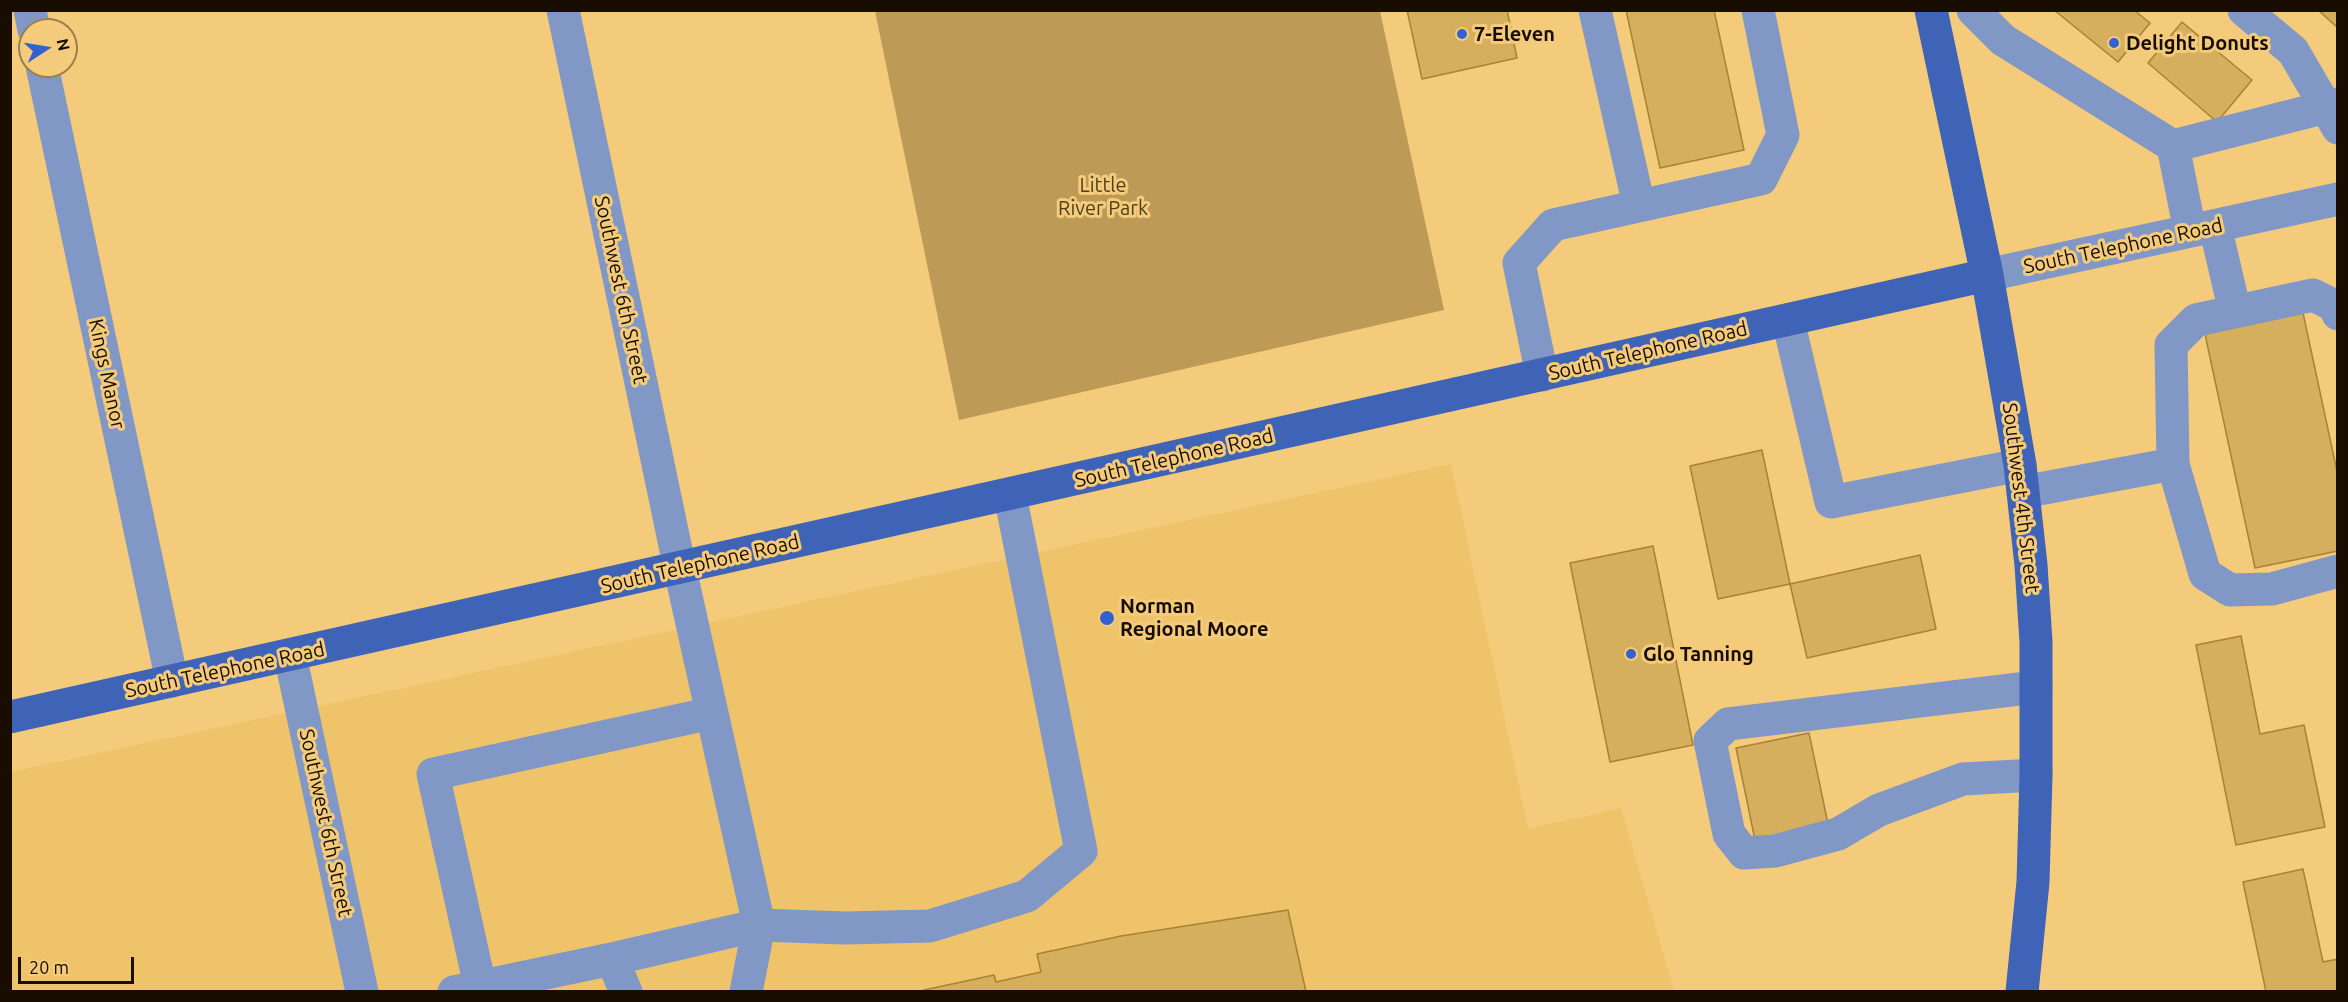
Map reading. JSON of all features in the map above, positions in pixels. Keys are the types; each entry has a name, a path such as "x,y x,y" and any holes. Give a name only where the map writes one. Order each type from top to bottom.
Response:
{"main road":[{"name":"Southwest 4th Street","path":"1931,10 1987,275 2022,478 2031,565 2036,642 2036,775 2033,882 2022,992"},
{"name":"South Telephone Road","path":"10,717 1987,275"}],"street":[{"name":"Southwest 6th Street","path":"563,10 680,569 759,925"},
{"path":"1595,10 1639,206"},
{"path":"1542,375 1519,263 1552,225 1761,179 1783,135 1758,10"},
{"path":"1973,10 2003,40 2173,146 2235,312"},
{"path":"2173,146 2333,112 2293,51 2244,10"},
{"name":"Kings Manor","path":"45,78 172,681"},
{"name":"South Telephone Road","path":"1987,275 2337,199"},
{"path":"2337,314 2335,306 2313,296 2196,320 2171,345 2173,464 2205,574 2230,590 2272,589 2337,571"},
{"path":"1788,320 1832,502 2022,478 2173,464"},
{"path":"712,713 434,774 467,989 759,925 845,928 930,926 1027,896 1081,851 1010,495"},
{"name":"Southwest 6th Street","path":"290,655 362,992"},
{"path":"2036,687 1728,724 1710,741 1729,834 1744,853 1774,851 1838,834 1879,810 1963,779 2036,775"},
{"path":"746,992 759,925"},
{"path":"612,959 626,992"}],"shaded area":[{"name":"Norman Regional Moore","path":"1451,464 1528,829 1621,808 1674,991 11,991 10,772"}],"green space":[{"name":"Little River Park","path":"875,11 1380,11 1444,310 959,420"}],"building":[{"name":"7-Eleven","path":"1407,10 1507,10 1517,58 1422,79"},
{"path":"1626,10 1714,10 1744,150 1660,168"},
{"name":"Delight Donuts","path":"2054,10 2134,10 2150,23 2118,62"},
{"path":"2318,10 2338,10 2338,28"},
{"path":"2182,22 2252,80 2217,122 2148,63"},
{"path":"2303,313 2338,476 2338,551 2255,568 2205,334"},
{"path":"1762,450 1790,584 1718,599 1690,466"},
{"name":"Glo Tanning","path":"1653,546 1693,745 1610,762 1570,563"},
{"path":"1920,555 1936,629 1807,658 1790,584"},
{"path":"2241,636 2260,734 2304,725 2325,827 2236,845 2196,645"},
{"path":"1809,733 1828,824 1755,840 1736,748"},
{"path":"2303,869 2323,962 2338,959 2338,992 2266,992 2243,882"},
{"path":"1288,910 1306,992 924,992 924,990 994,975 996,982 1041,972 1037,954 1121,936"}],"place":[{"name":"7-Eleven","path":"1462,34"},
{"name":"Delight Donuts","path":"2114,43"},
{"name":"Norman Regional Moore","path":"1107,618"},
{"name":"Glo Tanning","path":"1631,654"}]}
